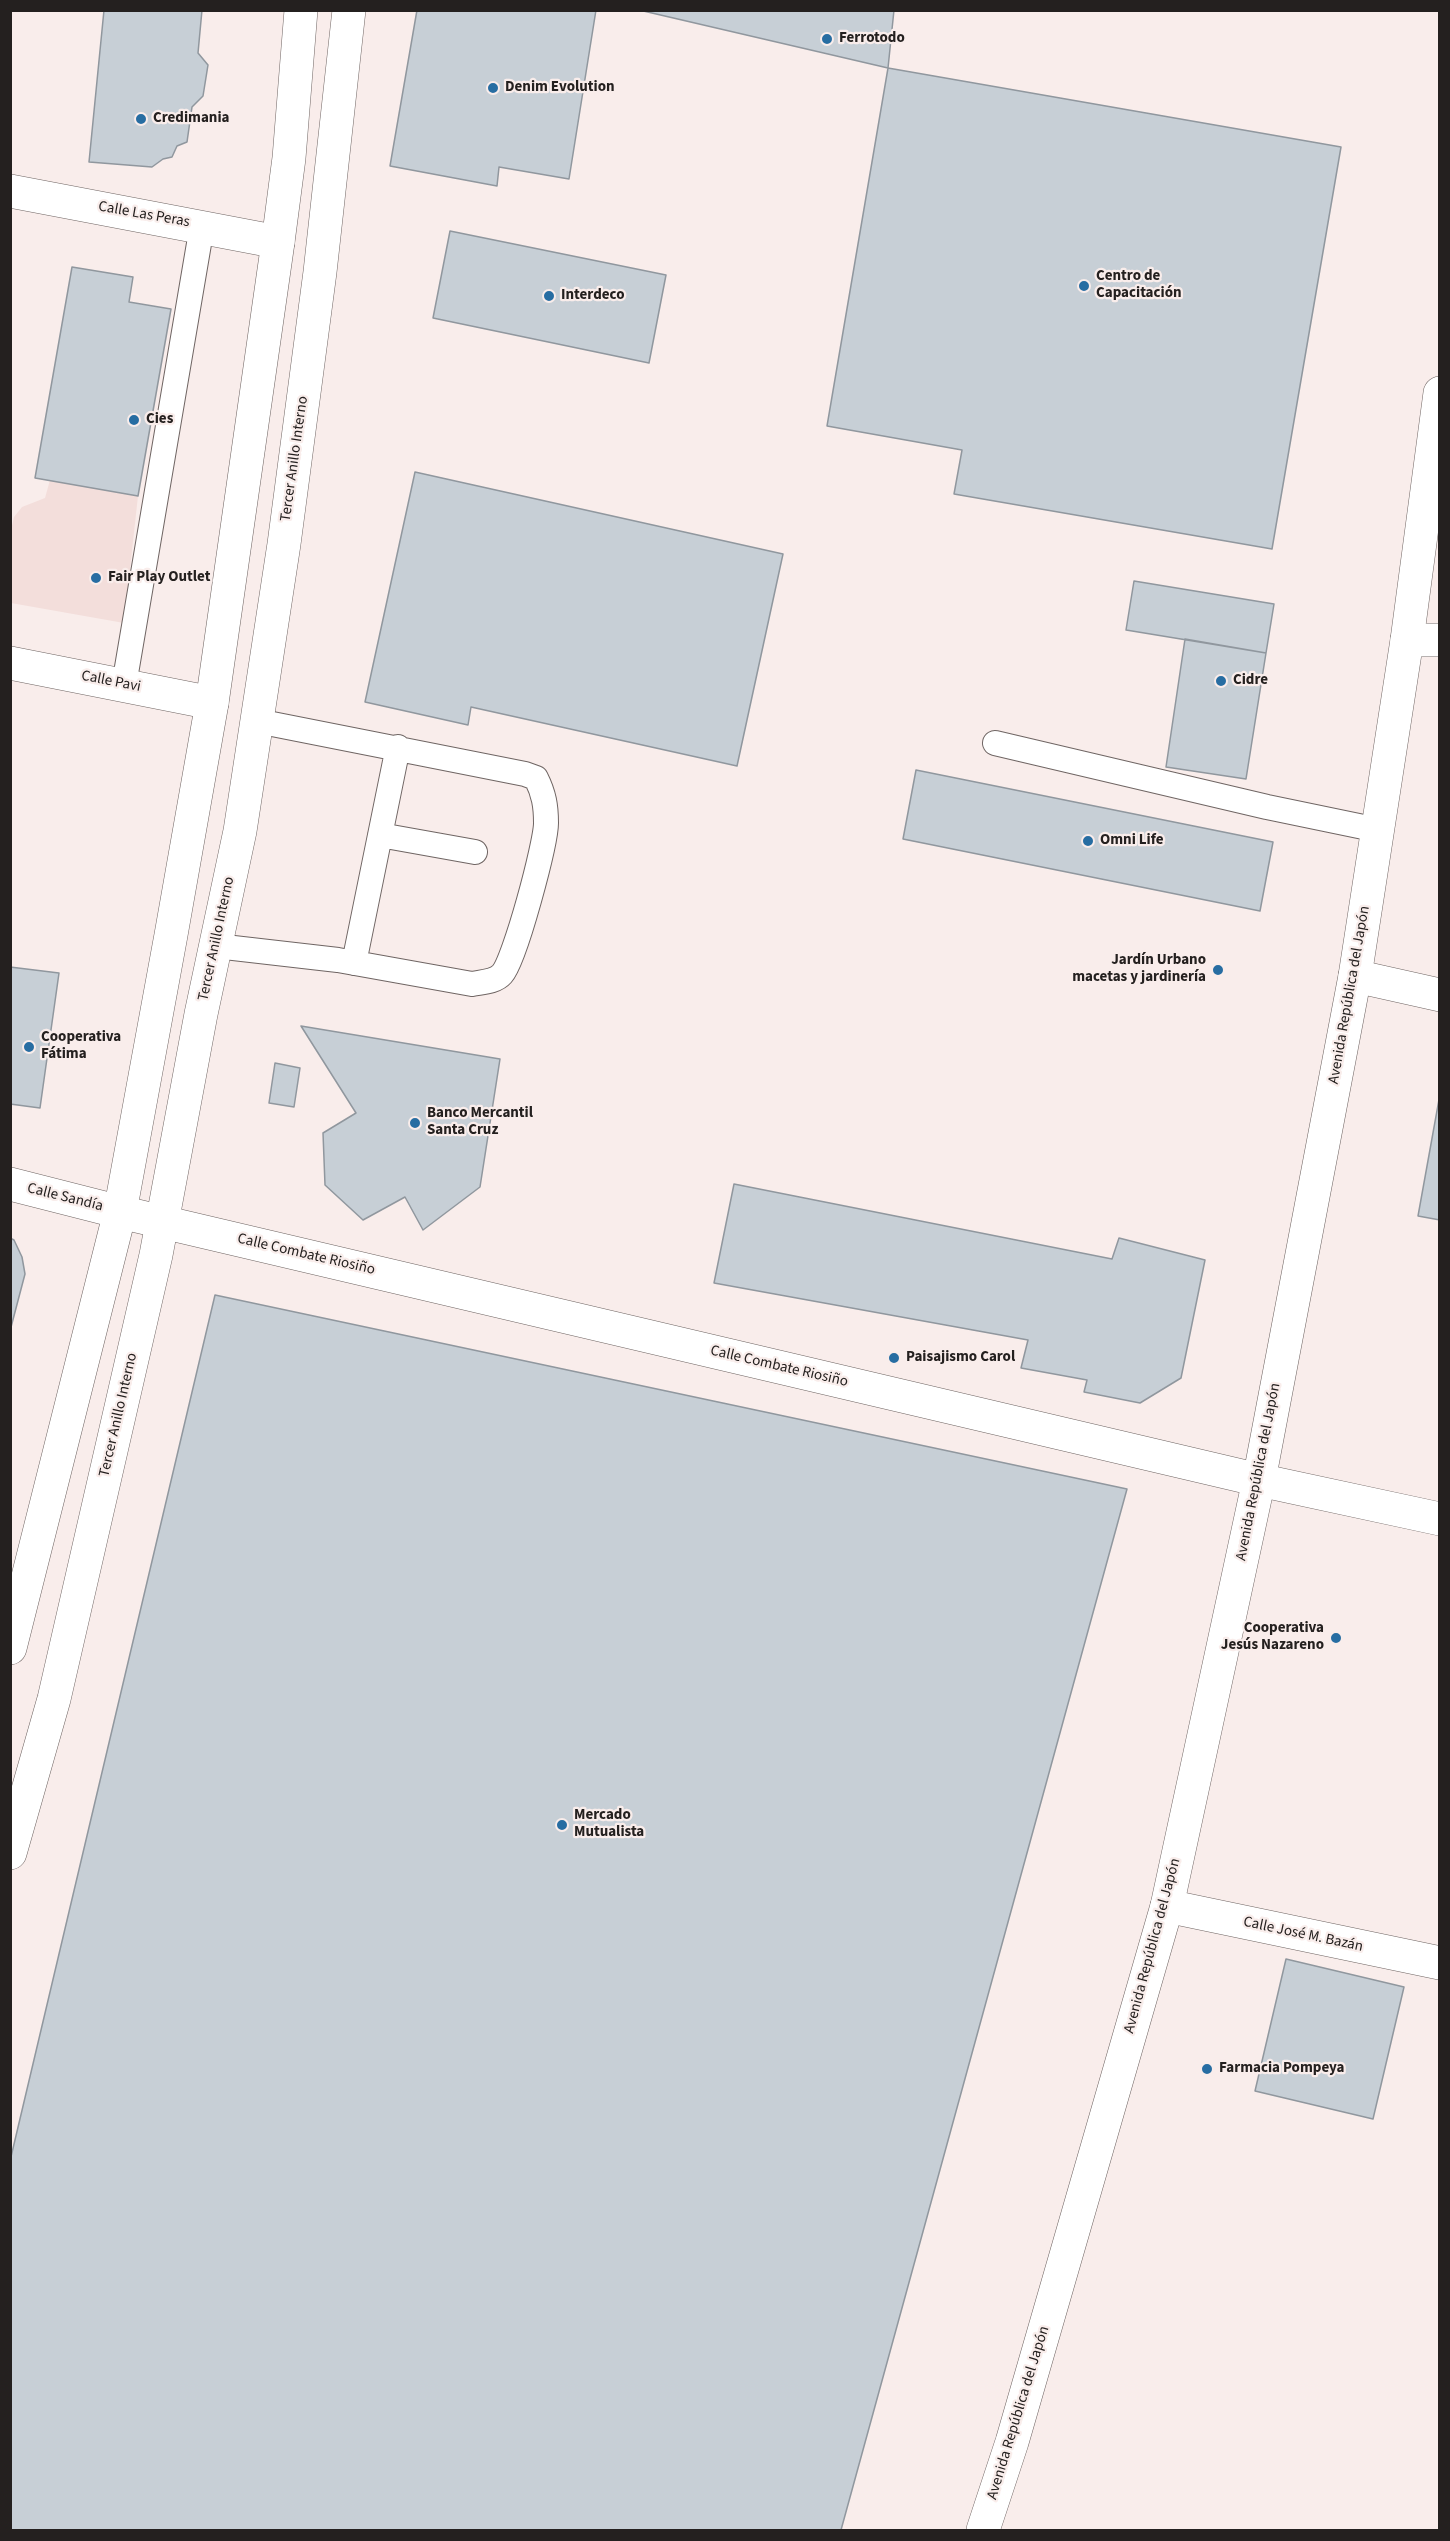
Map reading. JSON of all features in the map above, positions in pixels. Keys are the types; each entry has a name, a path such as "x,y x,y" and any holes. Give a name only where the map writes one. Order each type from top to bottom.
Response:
{"street":[{"path":"10,1648 120,1212 212,703 289,158 301,10"},
{"name":"Tercer Anillo Interno","path":"10,1853 54,1699 163,1221 240,831 284,544 318,284 349,10"},
{"name":"Calle Las Peras","path":"10,191 278,242"},
{"name":"Avenida República del Japón","path":"983,2530 1018,2420 1167,1906 1259,1480 1355,976 1407,640 1440,393"},
{"path":"1407,640 1440,640"},
{"name":"Calle Pavi","path":"10,663 212,703"},
{"path":"1355,976 1440,995"},
{"name":"Calle Sandía","path":"10,1184 120,1212"},
{"name":"Calle Combate Riosiño","path":"120,1212 1259,1480 1440,1519"},
{"name":"Calle José M. Bazán","path":"1167,1906 1440,1963"}],"lane":[{"path":"123,685 202,226"},
{"path":"216,946 287,953 472,984 500,977 517,943 546,826 545,796 536,778 525,774 398,747 257,721"},
{"path":"995,743 1267,807 1378,830"},
{"path":"354,963 398,747"},
{"path":"380,835 475,852"}],"shaded area":[{"path":"50,480 138,496 124,623 11,603 10,534 14,517 22,507 45,498"}],"building":[{"path":"104,10 202,10 198,53 208,65 203,96 192,107 187,142 177,146 172,157 163,159 152,167 89,162"},
{"name":"Denim Evolution","path":"417,10 596,10 569,179 499,167 497,186 390,166"},
{"name":"Ferrotodo","path":"639,10 894,10 888,68"},
{"name":"Centro de Capacitación","path":"888,68 1341,147 1272,549 954,494 962,450 827,426"},
{"name":"Interdeco","path":"450,231 666,275 649,363 433,318"},
{"path":"72,267 133,277 129,302 171,309 138,496 35,478"},
{"path":"415,472 783,554 737,766 471,707 468,725 365,702"},
{"path":"1134,581 1274,604 1266,653 1126,630"},
{"path":"1185,639 1266,653 1246,779 1166,767"},
{"name":"Omni Life","path":"916,770 1273,842 1260,911 903,839"},
{"name":"Cooperativa Fátima","path":"10,967 59,973 40,1108 10,1104"},
{"name":"Banco Mercantil Santa Cruz","path":"301,1026 500,1059 480,1187 423,1230 405,1197 363,1220 325,1185 323,1133 356,1113"},
{"path":"275,1063 300,1068 294,1107 269,1103"},
{"path":"1440,1094 1440,1220 1418,1216"},
{"path":"734,1184 1112,1259 1119,1238 1205,1260 1181,1378 1140,1403 1084,1392 1087,1380 1021,1368 1028,1340 714,1283"},
{"path":"10,1238 14,1240 22,1257 25,1274 10,1331"},
{"name":"Mercado Mutualista","path":"215,1295 1127,1489 841,2530 10,2530 10,2161"},
{"path":"1286,1959 1404,1987 1373,2119 1255,2091"}],"place":[{"name":"Ferrotodo","path":"827,39"},
{"name":"Denim Evolution","path":"493,88"},
{"name":"Credimania","path":"141,119"},
{"name":"Centro de Capacitación","path":"1084,286"},
{"name":"Interdeco","path":"549,296"},
{"name":"Cies","path":"134,420"},
{"name":"Fair Play Outlet","path":"96,578"},
{"name":"Cidre","path":"1221,681"},
{"name":"Omni Life","path":"1088,841"},
{"name":"Jardín Urbano macetas y jardinería","path":"1218,970"},
{"name":"Cooperativa Fátima","path":"29,1047"},
{"name":"Banco Mercantil Santa Cruz","path":"415,1123"},
{"name":"Paisajismo Carol","path":"894,1358"},
{"name":"Cooperativa Jesús Nazareno","path":"1336,1638"},
{"name":"Mercado Mutualista","path":"562,1825"},
{"name":"Farmacia Pompeya","path":"1207,2069"}]}
